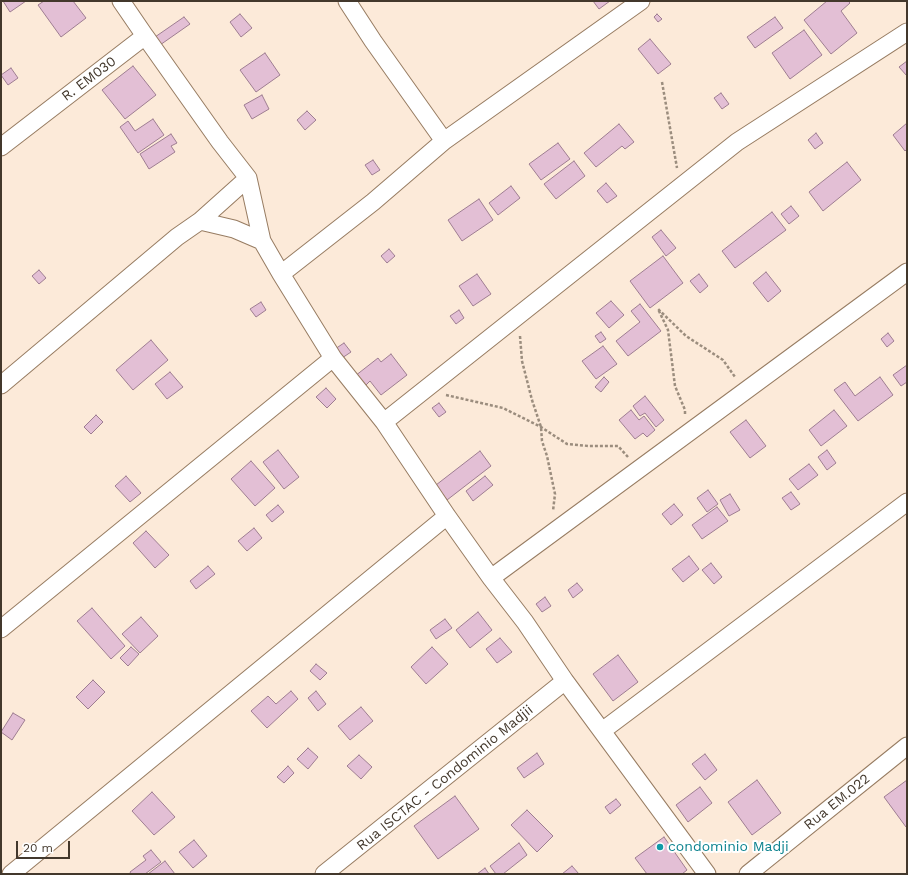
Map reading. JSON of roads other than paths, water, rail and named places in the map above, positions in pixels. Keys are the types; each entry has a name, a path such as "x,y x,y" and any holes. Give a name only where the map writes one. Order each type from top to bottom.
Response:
{"street":[{"path":"121,1 144,36 220,142 248,178 262,241 333,358 384,422 491,578 525,622 565,681 707,874"},
{"path":"348,1 373,41 444,141"},
{"path":"281,274 373,202 444,141 641,1"},
{"path":"384,422 737,142 907,32"},
{"name":"R. EM030","path":"1,147 144,36"},
{"path":"1,385 177,237 200,221 248,178"},
{"path":"200,221 234,230 262,241"},
{"path":"491,578 907,272"},
{"path":"1,629 333,358"},
{"path":"602,731 907,502"},
{"path":"11,874 448,516"},
{"name":"Rua ISCTAC - Condominio Madjii","path":"324,874 565,681"},
{"name":"Rua EM.022","path":"748,874 907,746"}],"place":[{"name":"condominio Madji","path":"660,847"}]}
